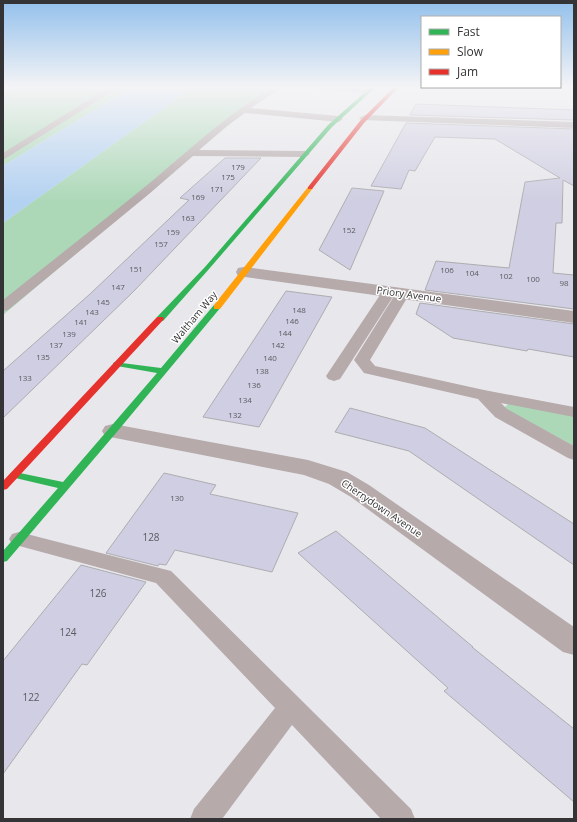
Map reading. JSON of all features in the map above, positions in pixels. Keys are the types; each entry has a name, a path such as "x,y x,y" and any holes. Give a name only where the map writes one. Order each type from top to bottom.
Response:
{"main road":[{"path":"3,487 176,301 236,235 304,155 332,125"},
{"name":"Waltham Way","path":"3,558 113,431 217,307 244,272 324,158 357,125"},
{"path":"304,155 324,158"},
{"path":"236,235 249,236"},
{"path":"176,301 189,303"},
{"path":"203,305 217,307"},
{"path":"117,364 162,371"},
{"path":"15,475 65,486"}],"street":[{"name":"Priory Avenue","path":"244,272 574,317"},
{"name":"Cherrydown Avenue","path":"113,431 308,468 338,478 360,491 574,643"}],"lane":[{"path":"3,157 54,125"},
{"path":"3,308 145,192 222,125"},
{"path":"189,153 304,155"},
{"path":"334,376 396,292"},
{"path":"396,292 362,360 370,370 484,395 574,412"},
{"path":"484,395 500,414 574,454"},
{"path":"19,539 163,577 290,708 401,819"},
{"path":"204,819 290,708"}],"green space":[{"path":"3,125 69,125 3,166"},
{"path":"139,125 228,125 3,315 3,223"},
{"path":"509,403 574,416 574,446 504,408"}],"water":[{"path":"69,125 139,125 3,223 3,166"}],"building":[{"path":"405,125 472,125 574,129 574,186 563,180 562,223 556,223 553,273 574,275 574,309 425,290 436,261 509,268 525,182 560,178 495,139 435,137 415,171 409,170 401,189 371,186"},
{"path":"225,158 261,158 134,291 3,418 3,371 90,294 189,200 180,198"},
{"path":"352,188 384,191 350,270 319,250"},
{"path":"286,291 332,297 259,427 203,417"},
{"path":"420,303 574,324 574,357 528,349 527,351 453,338 416,314"},
{"path":"350,408 425,428 574,524 574,565 409,451 335,432"},
{"path":"164,473 216,485 210,494 298,513 272,572 175,550 166,565 159,564 158,566 106,553"},
{"path":"336,531 472,647 574,729 574,802 444,691 448,688 298,553"},
{"path":"81,565 146,582 87,665 82,664 3,774 3,661"}],"traffic: fast":[{"path":"160,319 207,268 331,125"},
{"path":"3,558 113,431 217,307"},
{"path":"117,364 162,371"},
{"path":"15,475 65,486"}],"traffic: slow":[{"path":"217,307 310,188"}],"traffic: jam":[{"path":"310,188 359,125"},
{"path":"3,487 160,319"}]}
